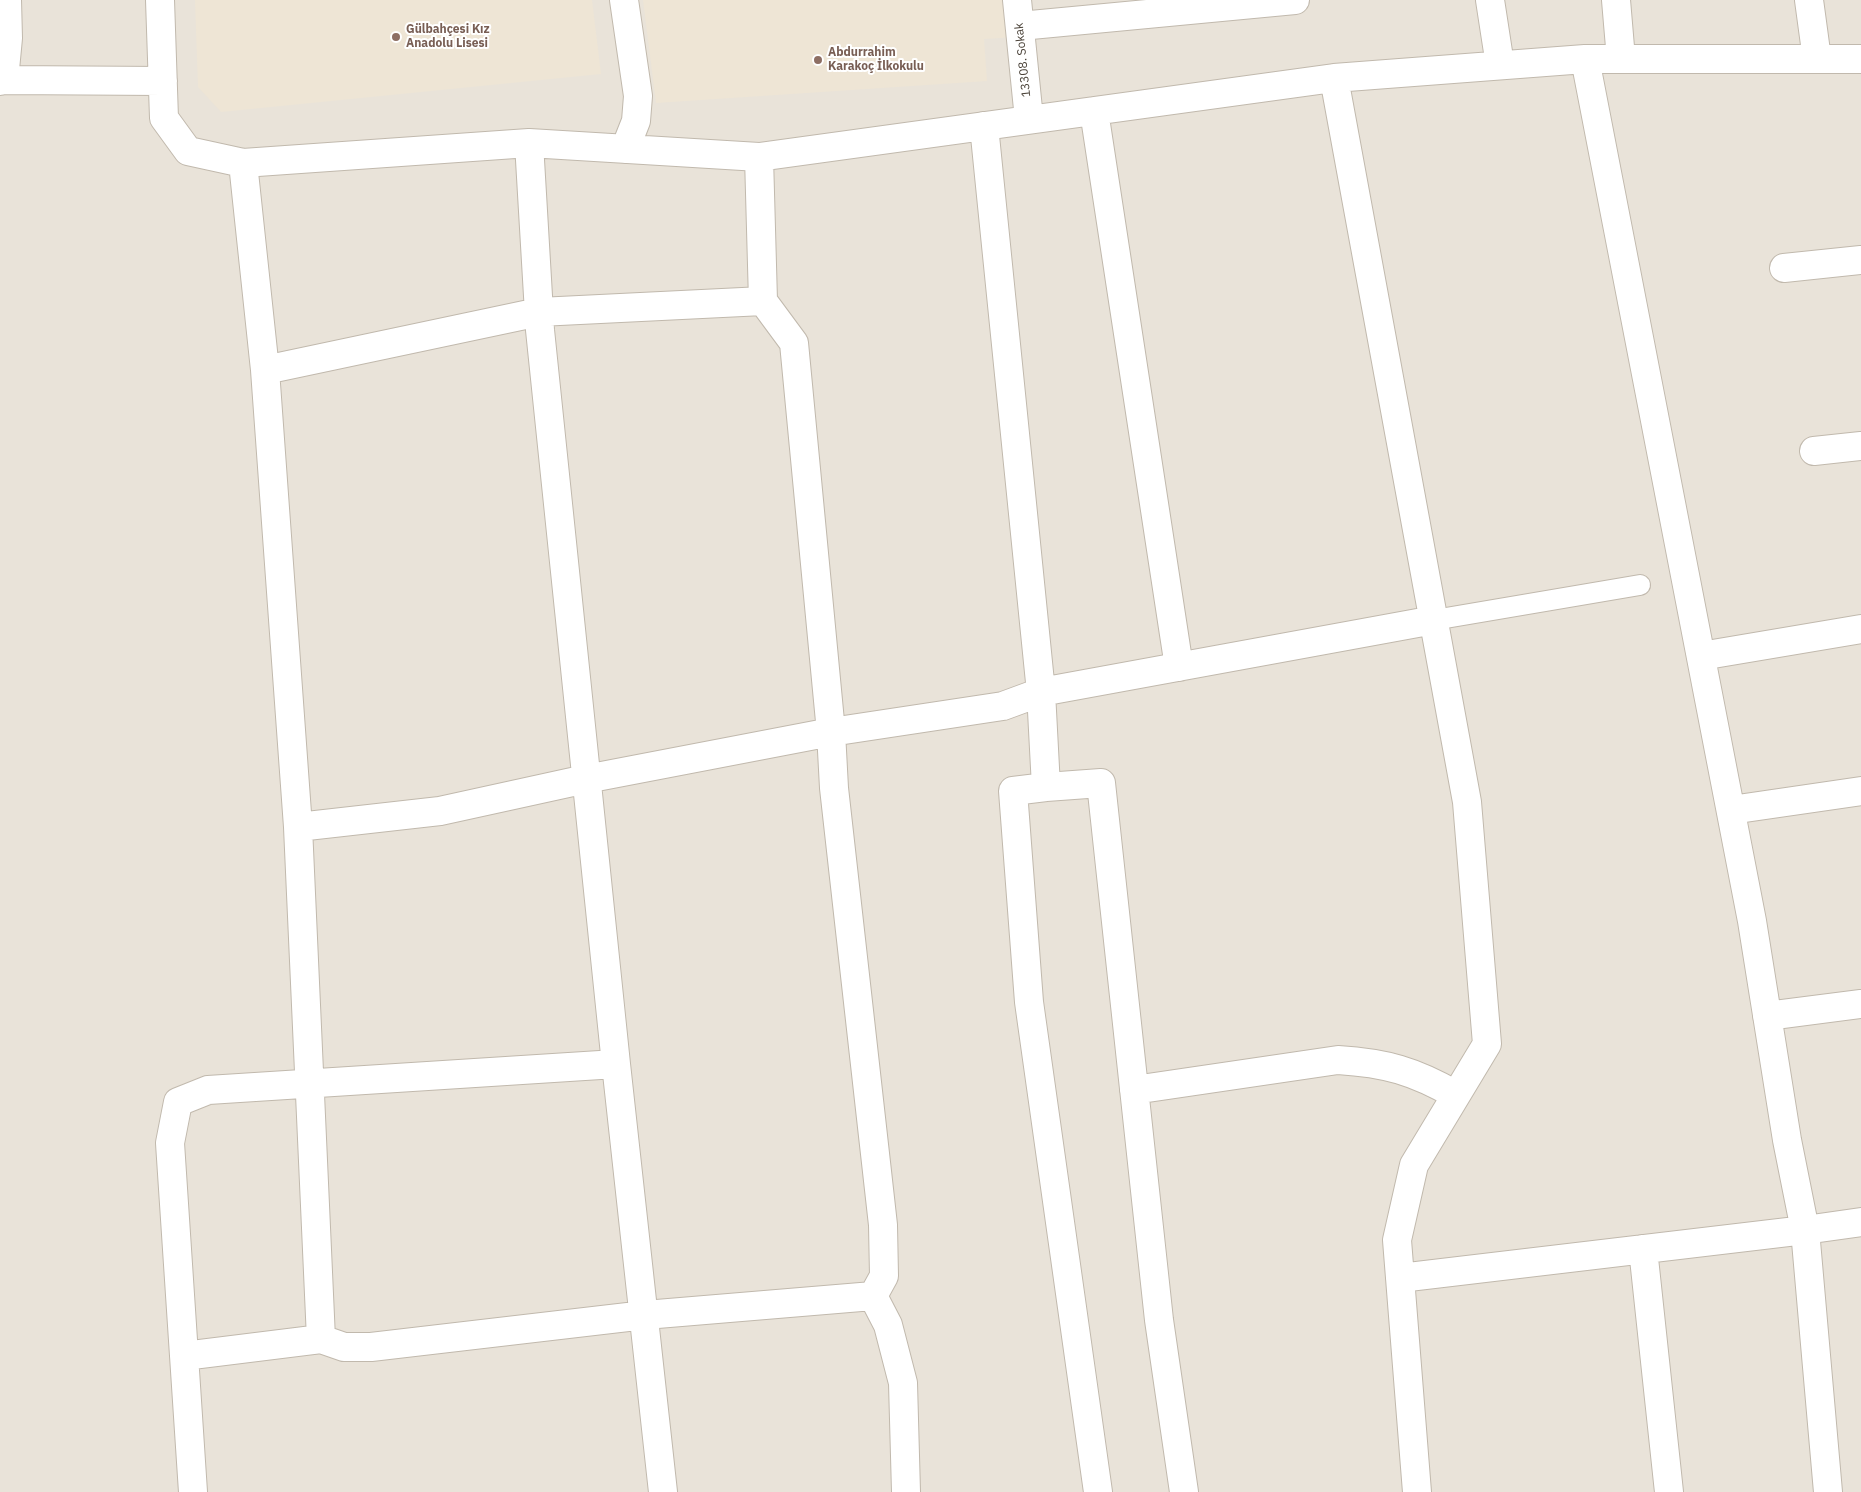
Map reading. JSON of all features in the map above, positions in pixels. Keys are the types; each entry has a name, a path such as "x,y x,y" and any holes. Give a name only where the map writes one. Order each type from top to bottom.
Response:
{"street":[{"path":"7,0 8,38 2,80 162,81"},
{"path":"160,0 164,118 188,151 243,163 529,143 759,156 1334,78 1585,59 1861,59"},
{"path":"624,0 638,96 636,121 625,148"},
{"path":"1018,13 1295,0"},
{"path":"1490,0 1500,65"},
{"path":"1616,0 1621,59"},
{"path":"1808,0 1818,59"},
{"name":"13308. Sokak","path":"1018,13 1029,119"},
{"path":"1585,59 1752,921 1787,1140 1805,1230 1828,1492"},
{"path":"1334,78 1468,802 1487,1044 1414,1165 1397,1240 1417,1492"},
{"path":"1094,111 1179,667"},
{"path":"984,126 1041,692 1046,787"},
{"path":"529,143 539,312 616,1064 664,1492"},
{"path":"759,156 763,301 794,343 831,732 835,798 883,1225 884,1276 873,1296"},
{"path":"243,163 265,370 298,827 321,1339"},
{"path":"1784,268 1861,260"},
{"path":"265,370 539,312 763,301"},
{"path":"1814,451 1861,446"},
{"path":"298,827 440,812 586,779 831,732 1003,706 1041,692 1434,620"},
{"path":"1701,656 1861,629"},
{"path":"1098,1492 1029,1002 1013,791 1101,783 1159,1320 1184,1492"},
{"path":"1731,810 1861,790"},
{"path":"1767,1016 1861,1004"},
{"path":"1134,1090 1338,1060 1365,1062 1413,1072 1456,1095"},
{"path":"193,1492 170,1143 178,1102 208,1090 616,1064"},
{"path":"1400,1278 1861,1222"},
{"path":"1643,1249 1669,1492"},
{"path":"184,1356 321,1339 344,1347 371,1347 645,1315 873,1296"},
{"path":"873,1296 888,1325 902,1383 906,1492"}],"lane":[{"path":"1434,620 1640,585"}],"shaded area":[{"path":"0,0 1861,0 1861,1492 0,1492"},
{"name":"Gülbahçesi Kız Anadolu Lisesi","path":"195,0 592,0 601,74 221,112 198,87"},
{"name":"Abdurrahim Karakoç İlkokulu","path":"643,0 1011,0 1017,37 984,39 987,81 656,103"}],"place":[{"name":"Gülbahçesi Kız Anadolu Lisesi","path":"396,37"},
{"name":"Abdurrahim Karakoç İlkokulu","path":"818,60"}]}
